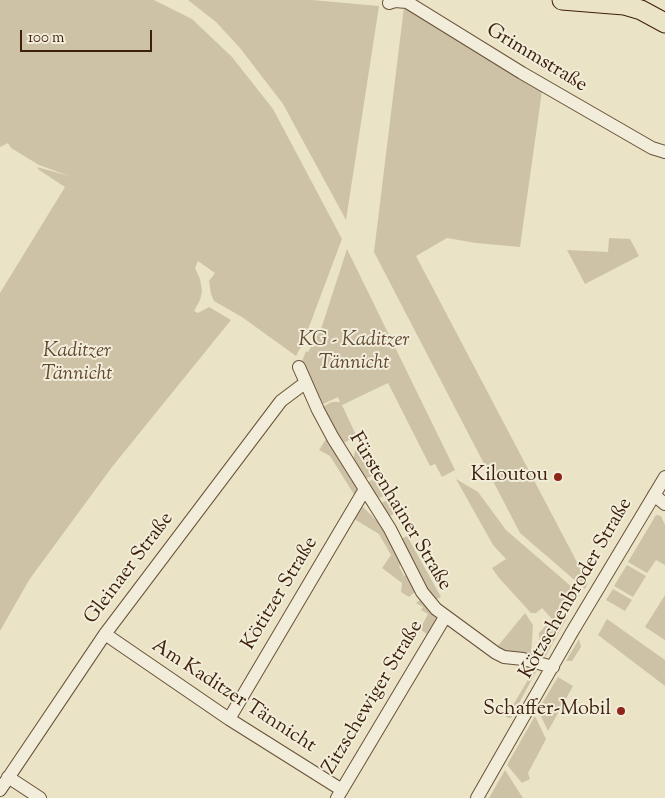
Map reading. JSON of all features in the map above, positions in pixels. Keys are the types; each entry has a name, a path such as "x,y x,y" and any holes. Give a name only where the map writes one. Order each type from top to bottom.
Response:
{"highway":[{"path":"562,0 624,5 641,10 665,23"}],"street":[{"name":"Grimmstraße","path":"389,3 395,1 406,2 522,74 652,148 665,152"},
{"name":"Fürstenhainer Straße","path":"299,367 333,438 390,530 422,592 436,609 504,657 523,659 553,667"},
{"name":"Gleinaer Straße","path":"0,790 104,634 281,401 305,383"},
{"name":"Kötzschenbroder Straße","path":"477,798 572,632 665,477"},
{"name":"Kötitzer Straße","path":"229,719 365,489"},
{"path":"654,495 665,504"},
{"name":"Zitzschewiger Straße","path":"339,794 445,617"},
{"name":"Am Kaditzer Tännicht","path":"104,634 339,794"},
{"path":"8,776 40,798"}],"green space":[{"name":"Kaditzer Tännicht","path":"0,0 154,0 192,19 232,57 273,109 342,239 303,343 296,356 242,317 214,301 209,281 215,273 198,261 195,268 200,279 202,291 194,311 198,313 209,307 231,320 112,467 29,580 0,631 0,293 65,187 37,167 69,176 39,165 11,148 8,143 0,147"},
{"path":"188,0 312,0 379,6 346,220 283,104 240,48 216,22"},
{"path":"404,7 542,91 520,247 447,238 416,256 588,583 585,589 520,533 374,252"},
{"path":"609,238 630,239 639,256 585,284 567,250 608,252"},
{"name":"KG - Kaditzer Tännicht","path":"347,249 455,470 442,477 435,464 430,466 388,383 342,405 356,435 342,443 322,407 332,402 340,402 338,397 321,405 301,364 306,351 308,352 321,329"},
{"path":"326,439 359,489 355,496 330,456 319,450"},
{"path":"361,445 376,474 365,479 353,462 355,450"},
{"path":"376,478 386,495 379,498 366,483"},
{"path":"456,479 478,492 506,530 580,594 564,615 567,618 545,657 541,657 539,633 552,619 542,608 536,613 531,613 492,568 506,559 493,545"},
{"path":"388,500 394,514 388,517 381,503"},
{"path":"362,506 389,533 404,563 399,566 404,576 409,574 416,591 409,597 401,592 402,583 382,568 391,555 379,534 351,517"},
{"path":"656,515 661,516 665,525 665,565 656,560 647,573 628,562"},
{"path":"407,536 441,597 435,600 426,588 401,539"},
{"path":"627,565 646,576 633,597 614,586"},
{"path":"613,589 632,600 625,611 606,600"},
{"path":"665,595 665,640 645,627"},
{"path":"421,599 436,619 428,635 420,629 428,614 421,610 423,607 416,603"},
{"path":"525,613 533,625 531,656 508,653 497,647"},
{"path":"607,619 665,660 665,686 598,635"},
{"path":"579,639 581,647 572,661 566,661"},
{"path":"523,665 538,668 511,718 509,718 506,717 529,678 518,671"},
{"path":"558,677 573,686 548,731 538,710"},
{"path":"535,716 546,739 528,773 530,779 522,783 507,765"},
{"path":"505,770 523,798 489,798"}],"place":[{"name":"Kiloutou","path":"558,477"},
{"name":"Schaffer-Mobil","path":"621,711"}]}
